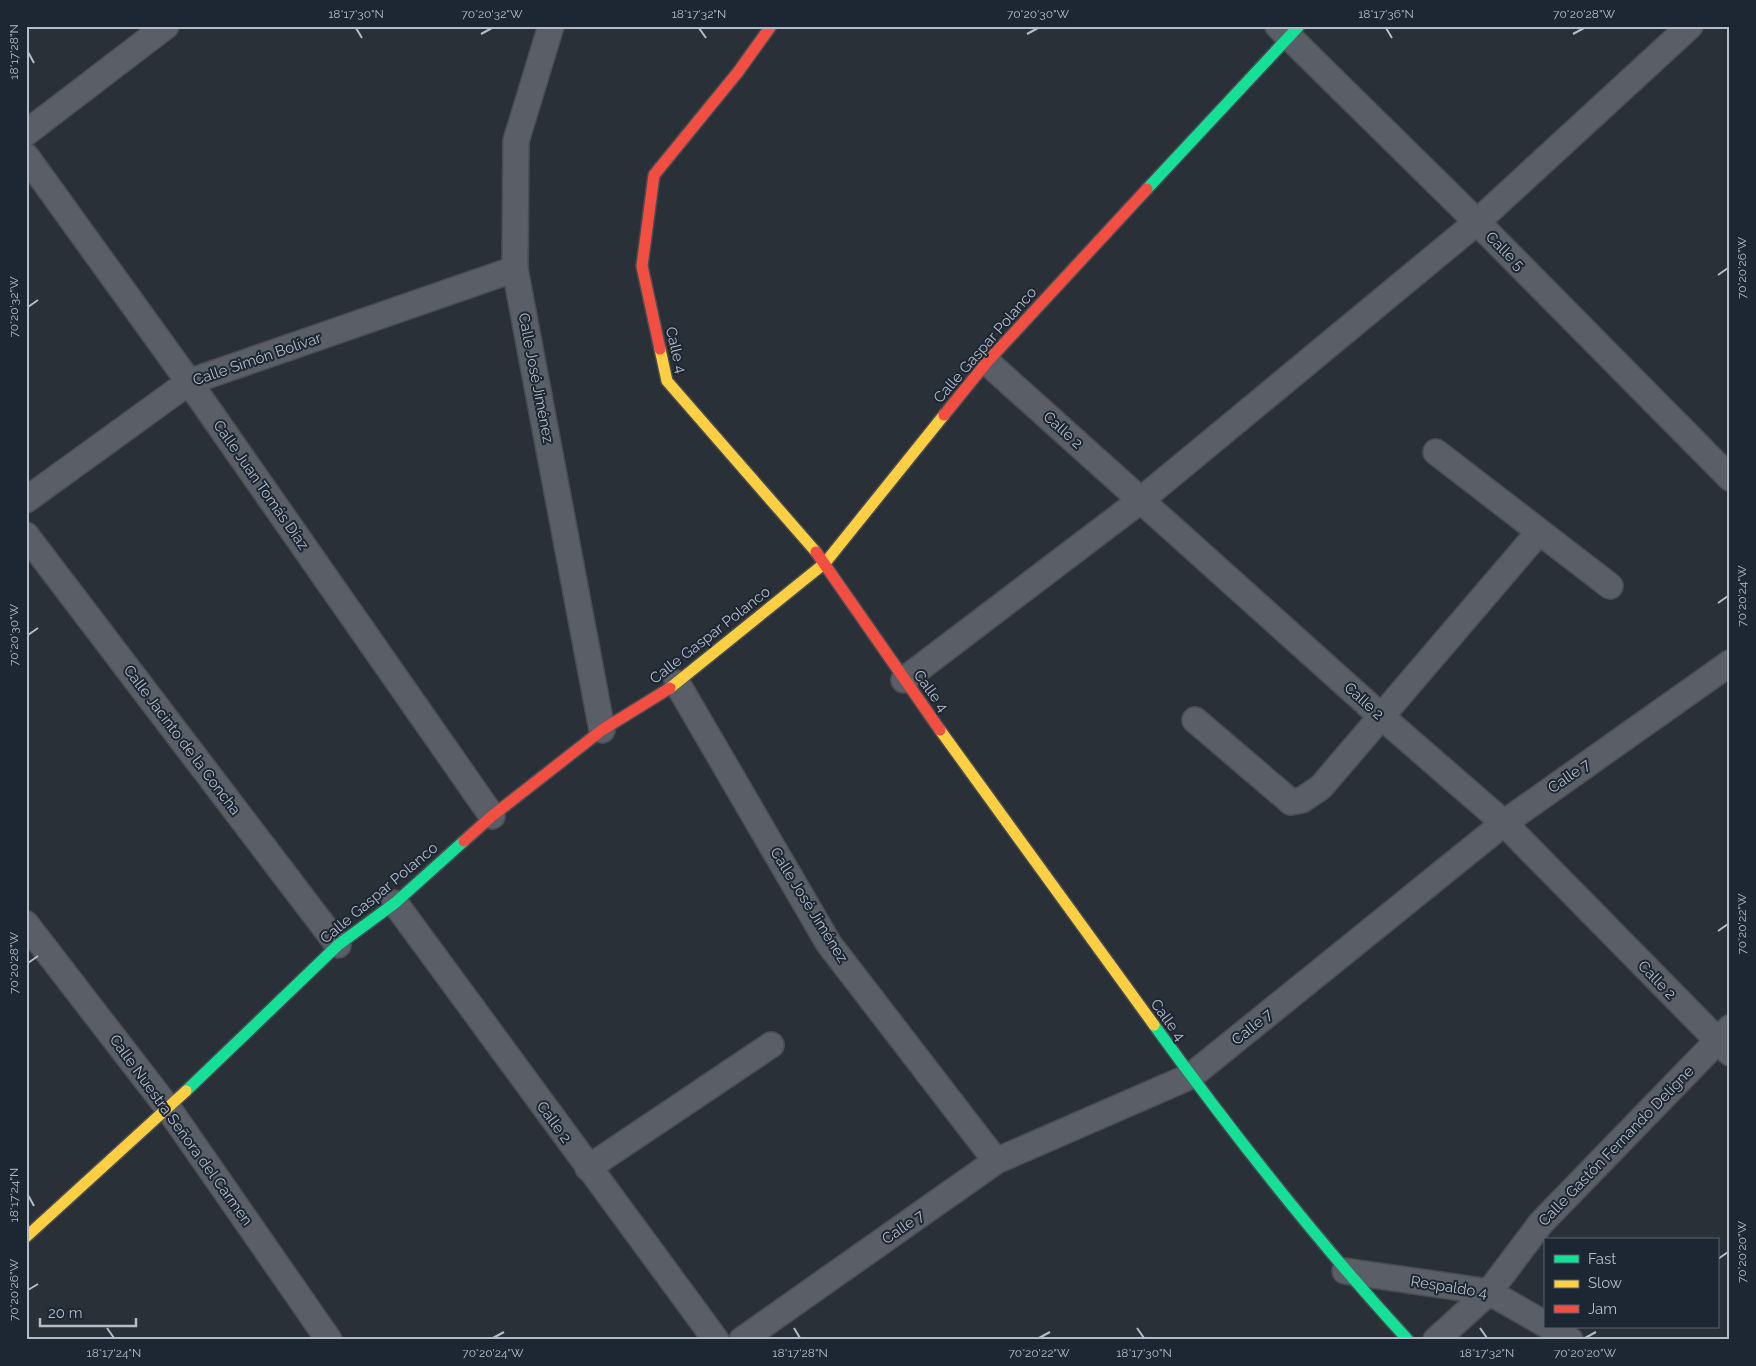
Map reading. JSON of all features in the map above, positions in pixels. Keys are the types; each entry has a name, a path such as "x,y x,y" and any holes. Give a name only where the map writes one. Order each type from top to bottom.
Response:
{"street":[{"path":"26,133 166,26"},
{"name":"Calle José Jiménez","path":"551,26 516,141 515,269 602,730"},
{"name":"Calle 4","path":"771,26 738,72 654,175 642,266 667,381 824,563 904,680 1191,1076 1345,1271 1408,1340"},
{"path":"904,680 1141,500 1477,222 1690,26"},
{"name":"Calle Gaspar Polanco","path":"26,1237 168,1108 338,945 395,903 492,816 602,730 677,683 824,563 987,362 1288,30"},
{"name":"Calle 5","path":"1288,30 1730,478"},
{"name":"Calle Juan Tomás Díaz","path":"26,156 189,382 492,816"},
{"name":"Calle Simón Bolívar","path":"26,500 189,382 515,269"},
{"name":"Calle 2","path":"987,362 1382,717 1504,823 1725,1041"},
{"path":"1436,452 1610,586"},
{"path":"1196,720 1291,802 1302,800 1321,787 1539,532"},
{"name":"Calle Jacinto de la Concha","path":"26,535 338,945"},
{"name":"Calle 7","path":"742,1340 996,1161 1191,1076 1504,823 1730,663"},
{"name":"Calle José Jiménez","path":"677,683 829,944 996,1161"},
{"name":"Calle 2","path":"395,903 716,1340"},
{"name":"Calle Nuestra Señora del Carmen","path":"26,924 168,1108 329,1340"},
{"name":"Calle Gastón Fernando Deligne","path":"1436,1340 1489,1292 1541,1223 1725,1041"},
{"path":"588,1168 771,1045"},
{"name":"Respaldo 4","path":"1345,1271 1489,1292 1544,1325"}],"traffic: fast":[{"path":"1147,189 1299,26"},
{"path":"186,1091 338,945 395,903 464,841"},
{"path":"1154,1025 1214,1106 1308,1226 1408,1340"}],"traffic: slow":[{"path":"660,349 667,381 816,552"},
{"path":"670,688 825,563 944,415"},
{"path":"940,730 1154,1025"},
{"path":"26,1237 186,1091"}],"traffic: jam":[{"path":"660,349 642,266 654,175 738,72 771,26"},
{"path":"944,415 987,362 1147,189"},
{"path":"816,552 940,730"},
{"path":"464,841 492,816 602,730 670,688"}]}
